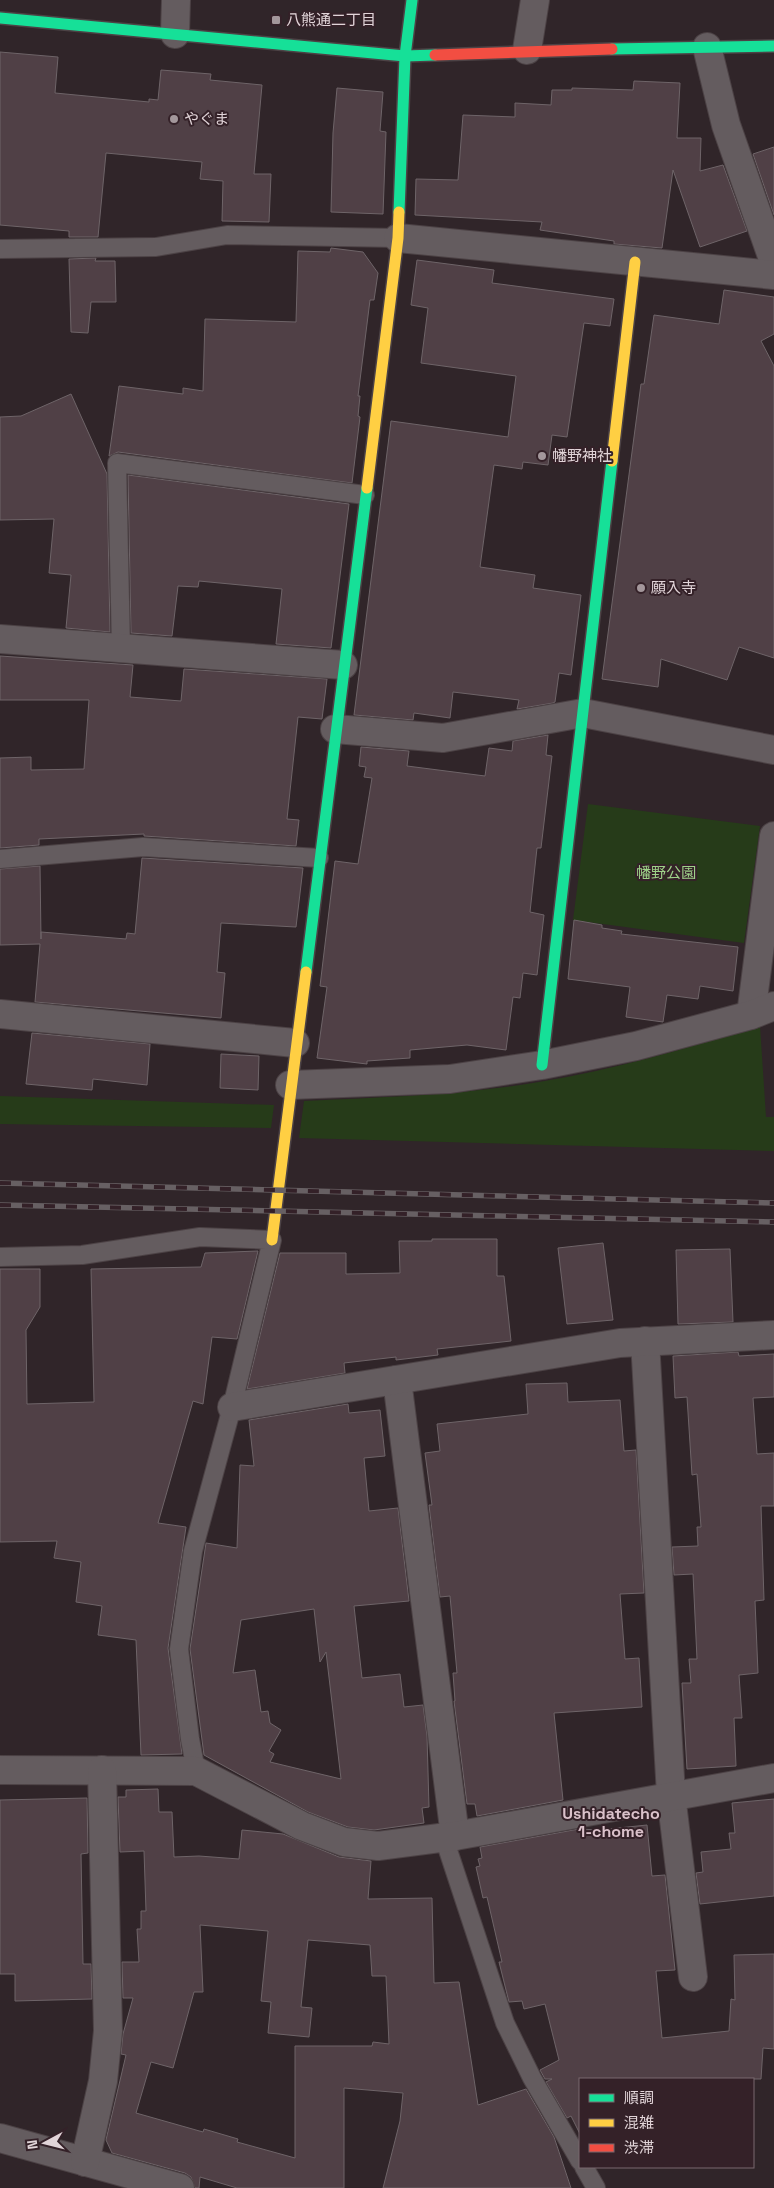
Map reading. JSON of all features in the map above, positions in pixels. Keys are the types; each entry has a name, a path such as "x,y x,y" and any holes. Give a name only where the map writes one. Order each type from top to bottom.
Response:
{"street":[{"path":"175,34 176,0"},
{"path":"272,1240 398,238 405,56 412,0"},
{"path":"527,50 535,0"},
{"path":"0,18 405,56 527,50 774,46"},
{"path":"707,47 726,125 774,262"},
{"path":"398,238 774,275"},
{"path":"542,1065 635,262"},
{"path":"0,639 343,666"},
{"path":"335,729 443,738 583,713 774,750"},
{"path":"290,1085 450,1079 542,1065 636,1046 762,1011 774,836"},
{"path":"0,1014 296,1043"},
{"path":"232,1407 620,1343 774,1336"},
{"path":"645,1341 671,1795 693,1977"},
{"path":"397,1380 449,1837"},
{"path":"0,1770 196,1771 302,1826 344,1842 378,1846 449,1837 671,1795 774,1778"},
{"path":"84,2162 103,2081 108,2031 102,1770"},
{"path":"0,2138 180,2188"}],"lane":[{"path":"0,249 156,246 227,235 398,238"},
{"path":"121,648 118,463 365,495"},
{"path":"0,859 143,847 319,858"},
{"path":"0,1257 82,1255 200,1237 272,1240 232,1407 193,1551 179,1649 190,1739 196,1771"},
{"path":"449,1837 505,2023 532,2078 579,2159"},
{"path":"585,2168 596,2188"}],"green space":[{"name":"幡野公園","path":"588,804 760,826 744,943 573,920"},
{"path":"760,1026 766,1117 774,1117 774,1151 299,1138 304,1101 452,1093 539,1082 623,1065"},
{"path":"0,1096 274,1105 271,1128 0,1124"}],"building":[{"path":"0,52 58,57 55,93 149,102 149,99 158,100 161,70 211,74 210,80 262,85 254,174 271,174 269,222 222,221 223,181 200,179 202,162 106,153 98,237 69,237 69,231 0,225"},
{"path":"634,81 680,83 677,138 701,138 700,171 723,165 747,231 700,247 673,170 662,248 614,244 614,241 540,230 542,222 415,215 416,179 458,180 463,115 515,117 515,103 551,105 552,90 572,90 572,88 633,90"},
{"path":"337,88 383,92 380,131 386,132 383,214 331,212 333,133"},
{"path":"774,147 774,215 753,154"},
{"path":"331,248 363,252 378,273 374,300 370,300 358,396 360,396 358,416 360,417 352,483 118,452 109,456 119,386 183,394 183,388 203,391 205,319 296,322 298,251 330,252"},
{"path":"96,258 95,261 115,261 116,302 91,302 88,333 71,332 69,259"},
{"path":"417,260 494,270 492,283 614,299 610,326 584,323 567,437 552,435 548,465 523,462 522,469 494,465 480,567 535,575 533,588 581,595 571,675 559,673 555,702 553,703 517,709 519,700 453,692 450,718 414,713 413,720 354,715 391,421 508,437 516,376 421,363 428,308 411,305"},
{"path":"724,290 774,297 774,334 761,341 774,366 774,658 739,647 727,680 661,659 658,687 602,679 641,384 644,384 654,315 719,324"},
{"path":"71,394 107,474 110,632 66,628 71,575 49,573 54,519 0,520 0,417 21,416"},
{"path":"128,475 349,504 331,648 276,644 282,589 199,581 198,587 178,586 172,636 131,633"},
{"path":"0,656 133,665 130,697 181,701 184,669 327,679 322,719 298,717 287,819 299,820 296,846 144,836 144,834 39,839 39,845 0,848 0,758 31,757 31,770 84,769 89,700 0,700"},
{"path":"548,735 546,755 552,756 541,848 537,848 530,912 544,915 537,975 523,973 520,998 513,997 506,1050 467,1045 410,1050 410,1058 367,1061 367,1064 317,1058 327,987 320,986 335,861 358,864 372,778 364,777 366,767 359,766 361,747 409,751 407,766 485,776 489,748 512,751 513,741"},
{"path":"142,858 303,868 296,927 221,923 217,972 225,973 221,1018 35,1002 40,944 0,945 0,869 40,866 41,939 41,932 126,939 127,933 135,934"},
{"path":"574,920 602,925 602,928 622,931 621,934 738,947 733,991 700,986 698,999 667,995 663,1022 626,1017 630,987 568,979"},
{"path":"32,1033 150,1044 147,1085 93,1079 92,1090 26,1084"},
{"path":"221,1054 259,1056 258,1090 220,1088"},
{"path":"432,1239 497,1239 497,1276 504,1276 511,1341 437,1349 438,1355 396,1360 396,1357 344,1363 345,1373 247,1389 280,1253 346,1253 346,1274 400,1273 399,1241 432,1241"},
{"path":"603,1243 613,1320 567,1324 558,1248"},
{"path":"730,1249 733,1322 678,1324 676,1250"},
{"path":"258,1251 237,1339 212,1337 203,1404 193,1401 158,1523 186,1527 168,1648 182,1754 141,1755 136,1640 98,1635 102,1606 76,1602 81,1562 54,1558 57,1541 0,1542 0,1269 40,1269 40,1307 26,1330 27,1404 94,1402 91,1269 201,1267 205,1253"},
{"path":"738,1352 739,1356 774,1354 774,1397 753,1398 757,1454 774,1453 774,1506 761,1506 764,1600 755,1601 758,1673 739,1675 742,1718 734,1718 736,1766 687,1769 682,1683 691,1683 689,1659 697,1659 693,1574 674,1575 672,1547 698,1546 697,1527 701,1527 697,1474 692,1475 687,1397 675,1398 673,1356"},
{"path":"567,1383 568,1402 620,1400 624,1451 636,1450 644,1593 620,1594 625,1659 639,1658 642,1707 554,1713 563,1800 477,1816 475,1804 467,1804 454,1701 453,1673 457,1673 450,1596 440,1597 429,1505 432,1505 425,1453 440,1451 437,1424 528,1414 526,1384"},
{"path":"348,1404 349,1413 380,1410 385,1456 364,1458 369,1511 398,1508 409,1601 354,1606 362,1678 400,1674 404,1707 423,1705 427,1736 429,1807 422,1808 424,1823 374,1830 348,1827 308,1812 204,1755 190,1649 206,1543 237,1548 240,1465 254,1466 249,1420","holes":["314,1609 320,1662 326,1652 341,1779 270,1762 274,1754 269,1751 281,1730 270,1723 268,1711 261,1712 255,1670 233,1673 241,1620"]},
{"path":"158,1789 159,1812 172,1812 174,1857 199,1856 239,1859 242,1830 283,1834 339,1857 371,1861 368,1899 432,1898 434,1983 459,1982 478,2105 526,2089 554,2137 571,2188 383,2188 400,2121 403,2093 344,2088 344,2188 237,2188 200,2177 199,2188 195,2188 191,2177 185,2173 112,2153 106,2140 126,2055 121,2054 123,2034 133,1998 123,1998 122,1962 139,1962 137,1929 141,1929 141,1911 146,1911 144,1851 120,1852 118,1797 126,1797 126,1790","holes":["200,1925 268,1931 261,2001 271,2002 268,2033 309,2037 312,2008 301,2007 308,1940 370,1945 372,1976 386,1976 389,2044 373,2042 372,2046 295,2046 295,2158 237,2142 238,2139 204,2129 203,2132 136,2113 151,2062 173,2068 194,1992 203,1992"]},
{"path":"87,1798 88,1853 81,1854 83,1964 91,1964 92,1999 15,2001 15,1974 0,1974 0,1800"},
{"path":"774,1799 774,1896 700,1904 696,1873 703,1872 701,1852 731,1849 729,1833 735,1833 732,1803"},
{"path":"647,1825 652,1876 665,1875 675,1970 656,1971 662,2038 729,2031 731,1999 735,2000 734,1955 774,1954 774,2049 763,2048 761,2079 579,2078 579,2132 571,2116 567,2118 546,2082 552,2079 545,2079 540,2070 559,2060 545,2004 524,2009 522,2001 509,2002 499,1962 502,1962 487,1897 483,1898 476,1867 480,1866 478,1859 482,1858 480,1847 579,1829 599,1830"}],"railway":[{"path":"0,1183 774,1203"},
{"path":"0,1205 774,1222"}],"traffic: fast":[{"path":"399,212 405,56 412,0"},
{"path":"0,18 405,56 435,55"},
{"path":"612,49 774,46"},
{"path":"542,1065 612,461"},
{"path":"306,972 367,488"}],"traffic: slow":[{"path":"367,488 398,238 399,212"},
{"path":"612,461 635,262"},
{"path":"272,1240 306,972"}],"traffic: jam":[{"path":"435,55 612,49"}],"place":[{"name":"八熊通二丁目","path":"276,20"},
{"name":"やぐま","path":"174,119"},
{"name":"幡野神社","path":"542,456"},
{"name":"願入寺","path":"641,588"}],"district":[{"name":"Ushidatecho 1-chome","path":"611,1822"}]}
